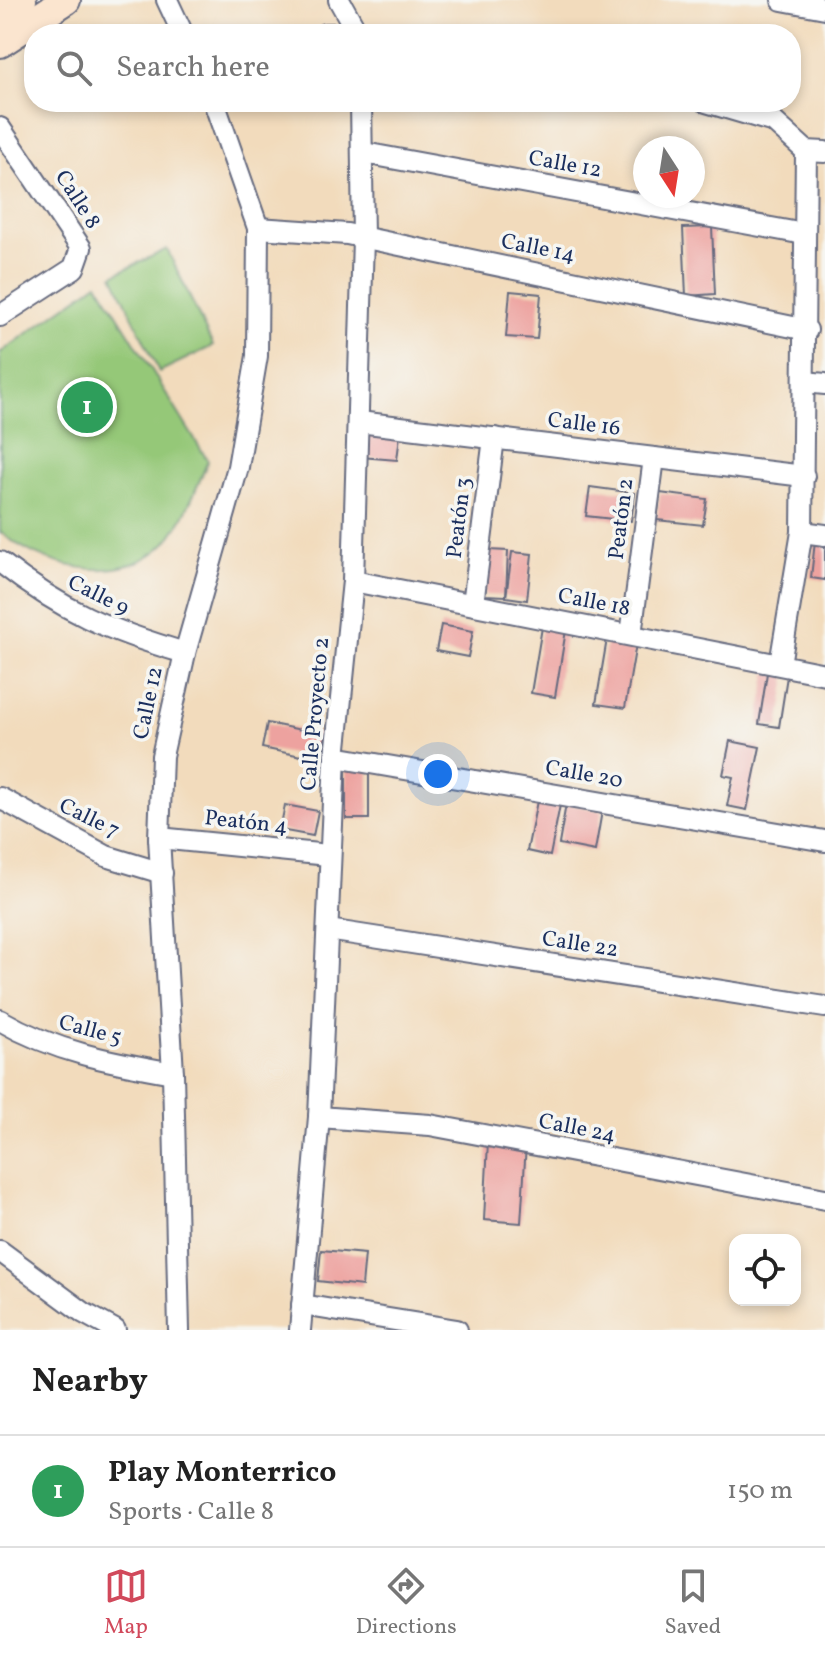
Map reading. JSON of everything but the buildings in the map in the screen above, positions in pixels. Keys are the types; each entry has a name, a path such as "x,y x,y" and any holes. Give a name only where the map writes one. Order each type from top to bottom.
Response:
{"main road":[{"path":"0,15 22,0"},
{"path":"29,24 66,0"},
{"path":"0,43 24,27"}],"street":[{"path":"167,0 178,24"},
{"path":"339,0 356,24"},
{"path":"782,0 825,8"},
{"name":"Calle 12","path":"179,1330 173,1073 159,838 162,756 185,653 238,467 257,356 258,228 217,112"},
{"name":"Calle Proyecto 2","path":"300,1330 319,1117 328,930 328,855 353,581 363,238 362,112"},
{"path":"740,112 774,122 816,151 804,234 816,273 807,330 815,383 804,476 802,532 780,664"},
{"name":"Calle 8","path":"0,128 81,248 74,268 0,316"},
{"name":"Calle 12","path":"364,153 804,234"},
{"name":"Calle 14","path":"258,228 363,238 807,330"},
{"name":"Calle 16","path":"359,422 804,476"},
{"name":"Peatón 3","path":"473,604 494,438"},
{"name":"Peatón 2","path":"631,635 654,458"},
{"path":"802,532 825,535"},
{"name":"Calle 9","path":"0,562 36,591 114,633 185,653"},
{"name":"Calle 18","path":"353,581 825,674"},
{"name":"Calle 20","path":"335,757 825,841"},
{"name":"Calle 7","path":"0,798 106,856 162,873"},
{"name":"Peatón 4","path":"159,838 328,855"},
{"name":"Calle 22","path":"328,930 825,1007"},
{"name":"Calle 5","path":"0,1020 36,1041 90,1058 173,1073"},
{"name":"Calle 24","path":"319,1117 430,1125 825,1199"},
{"path":"0,1251 84,1313 115,1330"},
{"path":"302,1305 457,1330"}],"green space":[{"path":"167,249 213,346 159,372 113,275"},
{"path":"98,283 208,461 188,508 175,531 160,548 142,560 122,567 100,569 57,562 17,544 0,532 0,353"}],"place":[{"name":"Play Monterrico","path":"87,407"}]}
